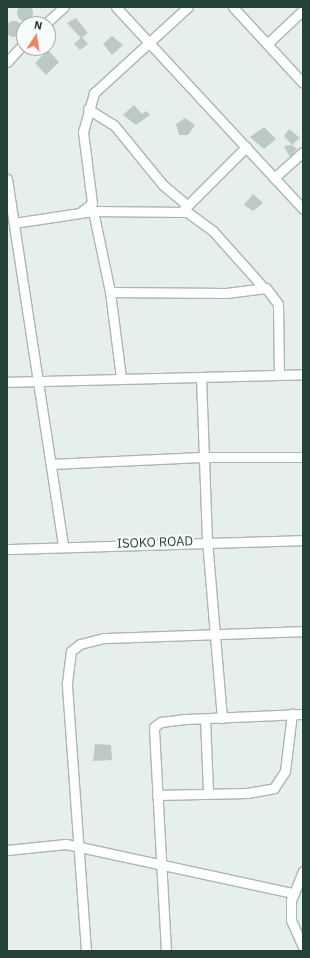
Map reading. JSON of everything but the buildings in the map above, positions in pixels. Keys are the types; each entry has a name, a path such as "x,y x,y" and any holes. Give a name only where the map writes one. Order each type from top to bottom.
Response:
{"street":[{"path":"54,16 64,7"},
{"path":"116,7 303,209"},
{"path":"80,212 92,203 83,132 88,109 96,89 148,41 188,7"},
{"path":"233,7 303,83"},
{"path":"267,44 303,10"},
{"path":"7,62 16,52"},
{"path":"88,109 114,125 163,185 184,208 197,216 264,288 273,293 278,304 279,373"},
{"path":"14,223 80,212 184,208 246,147"},
{"path":"274,178 303,152"},
{"path":"7,179 63,547"},
{"path":"93,211 110,292 121,378"},
{"path":"110,292 226,293 264,288"},
{"path":"7,382 121,378 201,378 279,373 303,374"},
{"path":"201,378 202,457 207,540 222,718"},
{"path":"51,464 202,457 303,457"},
{"name":"ISOKO ROAD","path":"7,549 207,540 303,540"},
{"path":"86,951 77,846 67,683 71,651 80,644 97,639 214,632 303,631"},
{"path":"157,795 208,792 258,792 279,784 288,758 292,713"},
{"path":"166,951 154,727 161,722 292,713 303,714"},
{"path":"205,719 208,792"},
{"path":"7,850 57,844 77,846 292,893"},
{"path":"303,871 292,893 291,920 303,947"}]}
